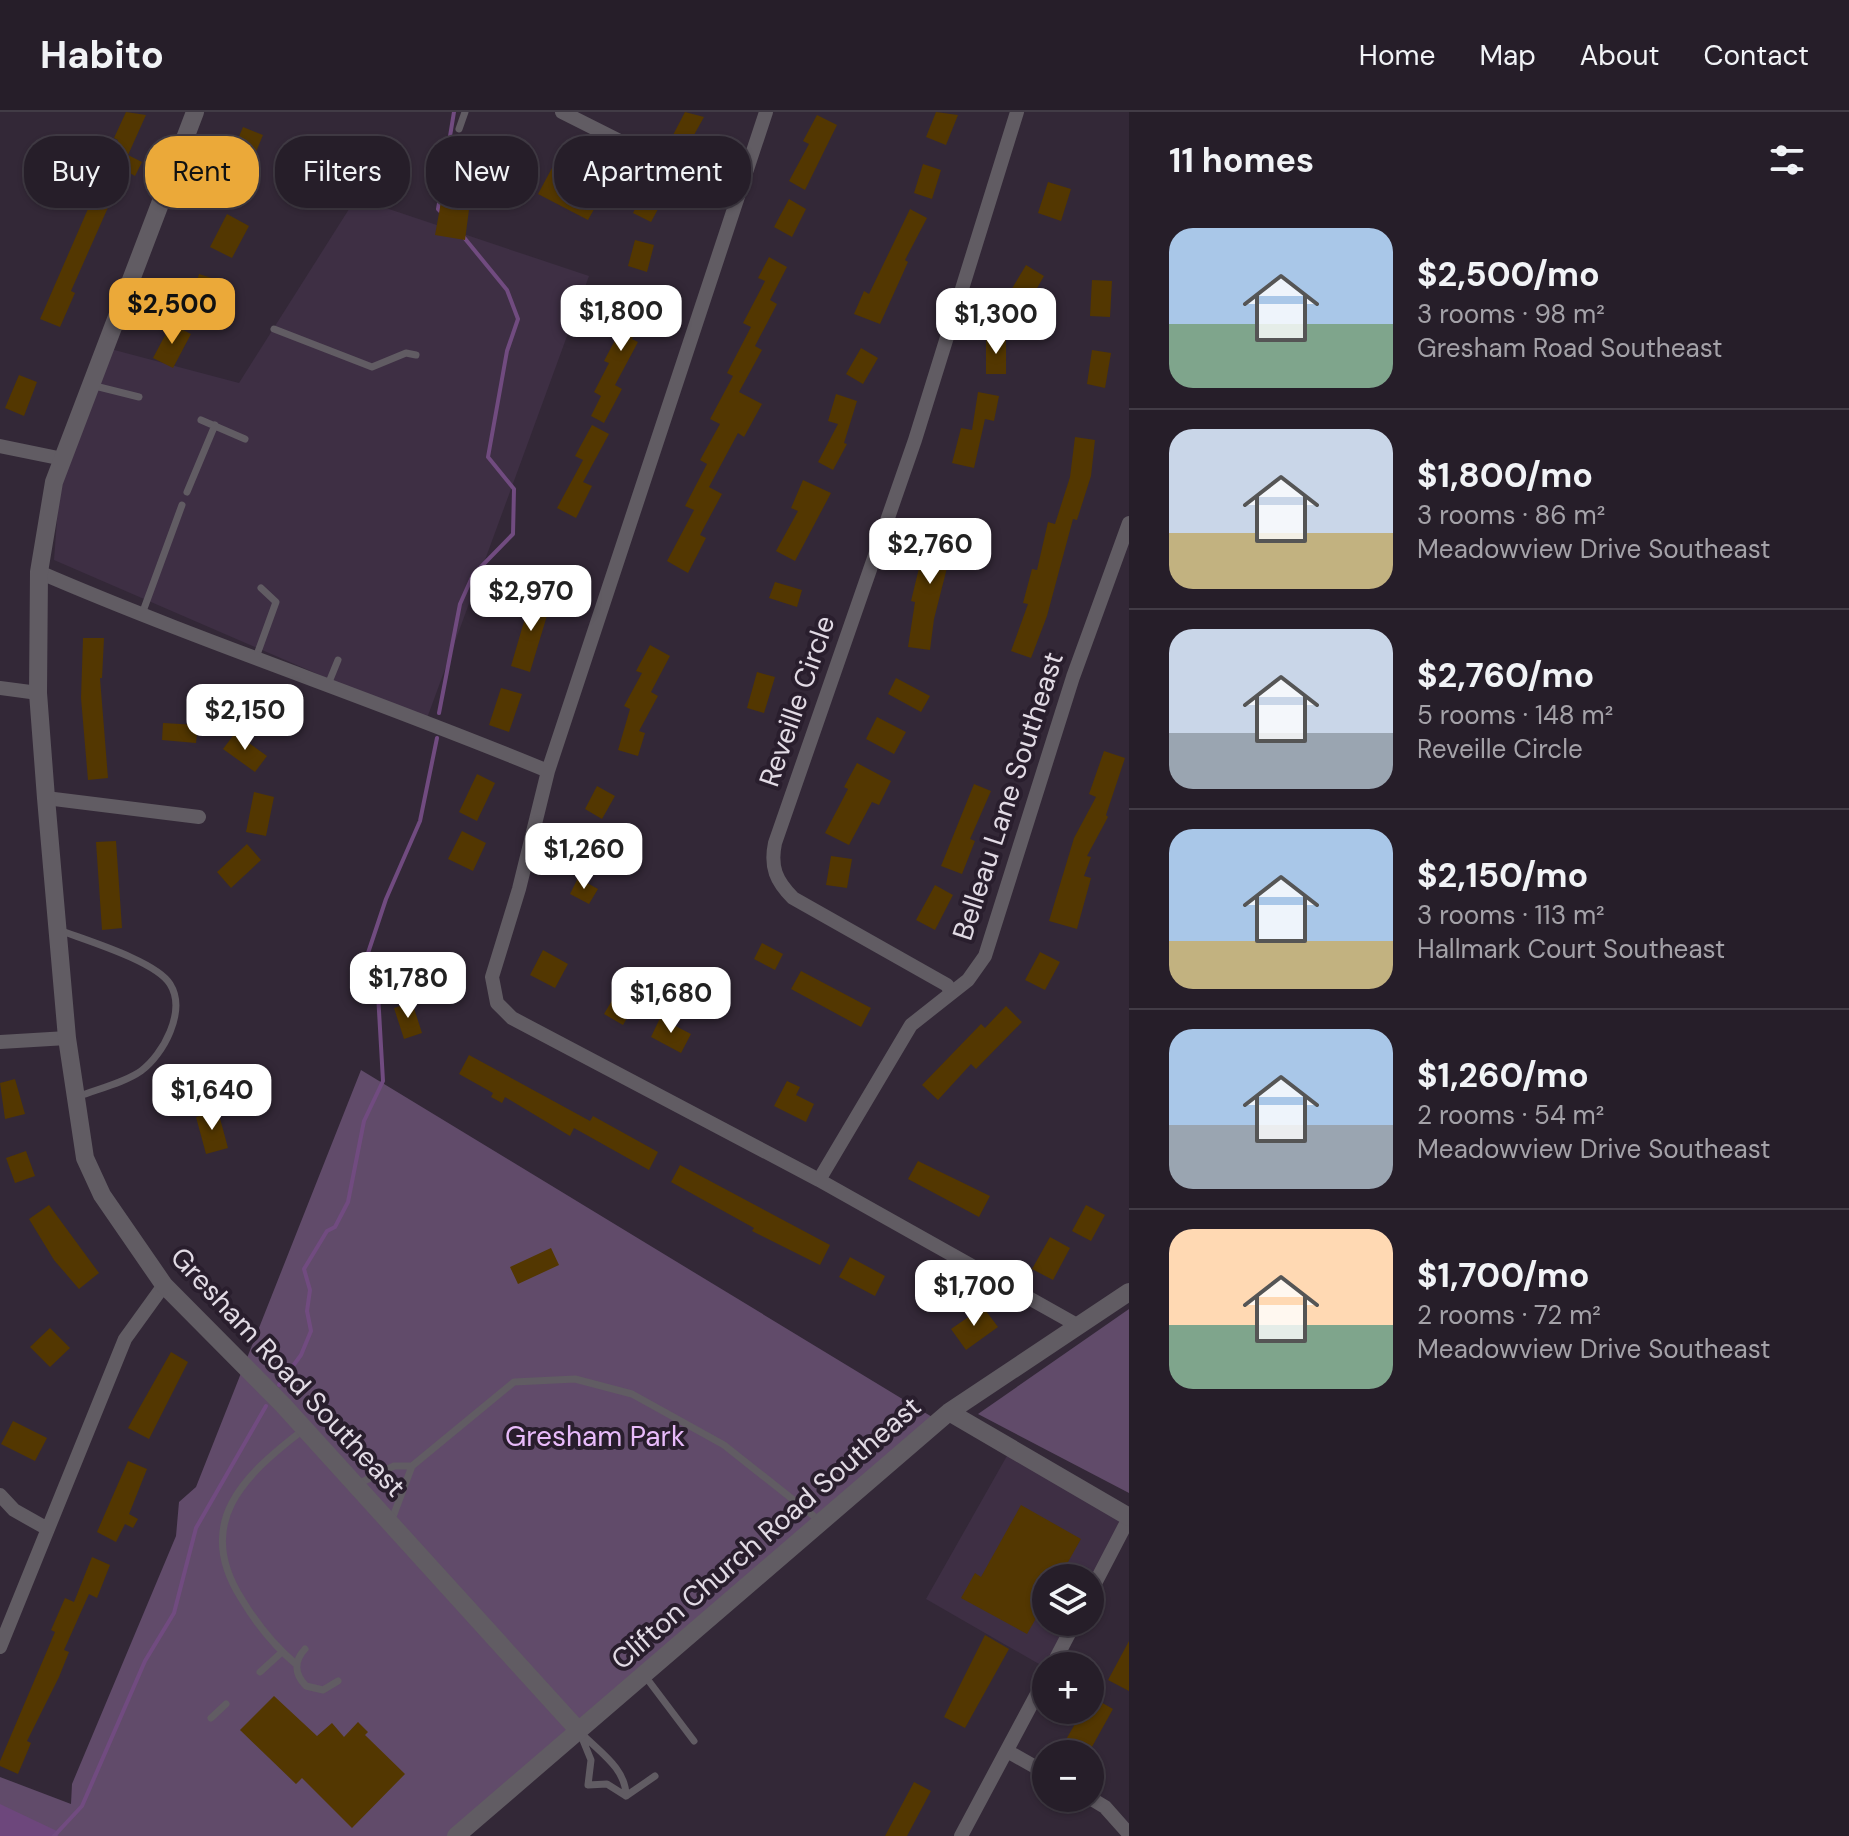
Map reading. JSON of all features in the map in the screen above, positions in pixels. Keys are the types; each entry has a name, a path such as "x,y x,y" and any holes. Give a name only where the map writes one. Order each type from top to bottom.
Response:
{"street":[{"name":"Gresham Road Southeast","path":"195,112 54,482 39,572 38,693 46,798 67,1038 85,1158 102,1195 164,1285 304,1429 579,1731"},
{"path":"562,112 610,136"},
{"path":"751,158 766,112"},
{"name":"Reveille Circle","path":"951,992 947,985 793,898 779,884 771,862 915,440 1017,112"},
{"path":"734,208 548,771 519,889 492,977 497,1003 525,1026 819,1180 1077,1325"},
{"path":"0,446 63,459"},
{"name":"Belleau Lane Southeast","path":"819,1180 911,1025 968,980 985,956 1073,677 1129,523"},
{"path":"39,572 142,616 438,726 548,771"},
{"path":"0,688 38,693"},
{"path":"46,798 199,817"},
{"path":"0,1042 67,1038"},
{"path":"0,1647 125,1339 164,1285"},
{"name":"Clifton Church Road Southeast","path":"456,1836 949,1412 1129,1292"},
{"path":"949,1412 1129,1518 1104,1566"},
{"path":"0,1495 14,1510 46,1528"},
{"path":"961,1836 1032,1704"},
{"path":"1007,1751 1032,1765"},
{"path":"1104,1806 1129,1834"}],"lane":[{"path":"459,129 465,112"},
{"path":"274,329 372,367 406,353 416,355"},
{"path":"91,385 139,397"},
{"path":"201,420 245,439"},
{"path":"187,492 215,425"},
{"path":"142,616 182,505"},
{"path":"255,660 276,602 261,588"},
{"path":"327,687 338,660"},
{"path":"57,930 152,969 170,983 176,1003 168,1038 140,1072 74,1098"},
{"path":"391,1524 412,1466 514,1382 575,1379 632,1394 724,1445 823,1523"},
{"path":"297,1665 253,1619 226,1574 219,1538 229,1506 247,1482 270,1455 304,1429"},
{"path":"356,1485 394,1466 412,1466"},
{"path":"305,1649 297,1665 298,1677 311,1689 329,1689 338,1681"},
{"path":"260,1672 282,1652"},
{"path":"644,1675 694,1741"},
{"path":"211,1718 226,1704"},
{"path":"579,1731 591,1760 588,1785 607,1784 626,1796"},
{"path":"579,1731 620,1771 626,1784 626,1796"},
{"path":"626,1796 655,1776"}],"shaded area":[{"path":"350,208 386,208 589,276 426,721 54,560 60,480 103,347 239,383"},
{"path":"1012,1447 1129,1523 1104,1573 1104,1564 1032,1564 1032,1636 1069,1636 1057,1652 1032,1652 1032,1660 926,1599"},
{"path":"0,1804 59,1832 58,1836 0,1836"}],"green space":[{"name":"Gresham Park","path":"361,1070 942,1423 458,1836 0,1836 0,1777 71,1804 72,1784 176,1536 179,1502 196,1487"},
{"path":"1129,1309 1129,1493 978,1414"}],"building":[{"path":"126,112 146,115 129,153 129,136 115,136"},
{"path":"685,112 704,117 693,136 673,135"},
{"path":"936,112 958,115 946,145 926,137"},
{"path":"817,115 837,125 805,190 789,181 809,144 803,141"},
{"path":"243,127 263,135 259,145 259,136 239,136"},
{"path":"129,156 142,162 135,176 129,173"},
{"path":"923,164 941,170 932,199 914,193"},
{"path":"552,168 554,169 554,202 538,194"},
{"path":"1048,182 1071,189 1061,221 1038,213"},
{"path":"789,199 806,209 792,237 774,227"},
{"path":"88,208 108,208 71,291 75,293 60,327 40,319"},
{"path":"440,208 469,208 465,240 435,235"},
{"path":"565,208 595,208 588,220"},
{"path":"636,208 659,208 651,222 633,213"},
{"path":"910,209 927,218 905,260 908,262 880,324 854,314 864,291 869,294"},
{"path":"227,214 249,226 232,258 210,247"},
{"path":"635,240 654,245 647,272 628,266"},
{"path":"769,257 787,267 770,300 777,304 755,346 762,350 739,392 762,404 744,437 738,433 709,487 722,494 700,535 706,538 688,573 667,561 694,510 685,506 707,464 700,460 720,424 710,419 733,376 727,373 751,327 743,323 765,281 758,278"},
{"path":"1026,265 1044,276 1017,323 998,312"},
{"path":"199,274 221,281 209,317 188,311"},
{"path":"1092,280 1112,281 1110,317 1090,316"},
{"path":"637,287 655,296 632,339 638,342 615,385 622,389 604,423 591,416 601,396 594,392 609,363 604,361 625,321 620,319"},
{"path":"171,324 191,334 173,368 153,358"},
{"path":"986,338 1006,338 1006,374 986,374"},
{"path":"861,348 878,358 863,384 846,374"},
{"path":"1092,350 1111,353 1105,388 1087,384"},
{"path":"19,375 37,382 24,416 5,408"},
{"path":"978,392 999,396 994,421 985,419 974,468 952,463 961,428 972,430"},
{"path":"836,394 857,401 844,443 847,444 833,470 818,462 838,424 828,421"},
{"path":"592,425 609,434 583,482 592,486 576,518 557,508 583,460 575,456"},
{"path":"1075,437 1095,440 1091,476 1077,520 1073,519 1047,616 1031,658 1011,651 1028,604 1023,603 1032,569 1037,570 1048,522 1055,524 1070,477"},
{"path":"803,480 831,493 795,561 776,551 798,511 791,508"},
{"path":"930,524 952,526 949,560 934,619 930,650 908,647 915,602 911,601 920,564 926,566"},
{"path":"775,582 802,590 797,607 769,598"},
{"path":"532,594 552,599 530,672 511,666"},
{"path":"83,638 104,638 100,678 108,778 88,780 81,698"},
{"path":"650,645 670,656 651,692 658,696 639,731 645,733 638,756 618,750 630,709 624,706 642,673 636,671"},
{"path":"757,672 775,677 764,713 747,708"},
{"path":"896,678 930,696 921,712 888,694"},
{"path":"501,688 522,694 509,732 489,725"},
{"path":"877,717 906,732 894,754 866,739"},
{"path":"163,723 198,725 196,743 162,740"},
{"path":"235,733 267,756 255,772 223,749"},
{"path":"1104,751 1125,758 1106,815 1108,817 1087,856 1091,857 1084,876 1091,878 1077,929 1049,921 1074,838 1096,797 1089,794"},
{"path":"857,763 891,781 879,805 872,802 849,845 825,833 848,789 844,787"},
{"path":"477,774 495,783 477,821 459,812"},
{"path":"974,784 991,791 970,839 975,841 962,874 941,866"},
{"path":"597,786 615,796 602,819 585,809"},
{"path":"254,792 274,797 266,836 246,832"},
{"path":"589,826 606,835 593,861 575,852"},
{"path":"462,831 486,843 473,871 448,859"},
{"path":"116,841 122,928 102,930 96,842"},
{"path":"247,844 261,860 231,888 217,872"},
{"path":"831,856 852,859 847,888 826,885"},
{"path":"578,878 598,889 589,904 570,894"},
{"path":"935,885 953,895 935,930 916,920"},
{"path":"762,943 783,954 775,970 754,959"},
{"path":"543,950 568,964 555,988 530,975"},
{"path":"1040,952 1060,962 1045,990 1025,980"},
{"path":"801,971 871,1008 861,1027 791,989"},
{"path":"617,992 636,1003 623,1025 604,1014"},
{"path":"412,1002 422,1033 404,1039 394,1008"},
{"path":"1006,1006 1022,1022 976,1069 971,1064 938,1100 922,1085 981,1024 985,1028"},
{"path":"660,1018 691,1034 681,1053 651,1037"},
{"path":"469,1055 590,1121 593,1116 658,1152 649,1170 574,1128 570,1136 505,1097 502,1103 491,1097 493,1093 459,1074"},
{"path":"15,1079 25,1114 5,1119 0,1083"},
{"path":"787,1081 800,1087 796,1095 814,1104 806,1122 774,1106"},
{"path":"218,1111 228,1148 206,1154 196,1117"},
{"path":"26,1151 35,1176 15,1183 6,1158"},
{"path":"918,1161 990,1196 979,1217 908,1179"},
{"path":"680,1165 830,1245 820,1265 752,1231 754,1228 671,1182"},
{"path":"49,1205 99,1273 79,1289 54,1260 29,1219"},
{"path":"1086,1205 1105,1215 1091,1241 1072,1231"},
{"path":"1050,1237 1070,1248 1053,1280 1032,1269"},
{"path":"551,1248 559,1265 518,1284 510,1267"},
{"path":"850,1257 885,1276 875,1296 839,1277"},
{"path":"983,1307 998,1327 966,1350 951,1329"},
{"path":"50,1328 70,1348 50,1367 30,1347"},
{"path":"171,1352 188,1362 149,1439 128,1428"},
{"path":"13,1421 47,1438 35,1461 1,1444"},
{"path":"128,1461 147,1469 129,1514 138,1519 133,1528 125,1524 116,1542 97,1532"},
{"path":"1021,1505 1081,1539 1067,1564 1032,1564 1032,1625 1027,1634 961,1598 975,1573 981,1577"},
{"path":"92,1557 110,1565 97,1598 89,1594 64,1650 69,1652 27,1741 31,1743 18,1774 0,1766 0,1761 55,1632 51,1630 65,1598 74,1602"},
{"path":"985,1635 1009,1649 965,1728 944,1717"},
{"path":"1129,1641 1129,1691 1108,1680"},
{"path":"274,1696 317,1736 332,1723 344,1737 358,1722 368,1732 365,1735 405,1774 352,1828 302,1778 296,1784 240,1730"},
{"path":"1104,1704 1113,1709 1096,1740 1066,1740 1075,1724 1104,1724"},
{"path":"914,1782 931,1791 907,1836 885,1836"}],"waterway":[{"path":"443,214 438,209 454,112"},
{"path":"439,713 460,604 473,575 513,534 514,489 488,457 507,351 518,319 507,290 462,235"},
{"path":"279,1385 301,1355 311,1331 307,1311 310,1290 304,1269 327,1231 335,1227 348,1202 364,1121 383,1081 377,976 368,953 386,899 420,821 437,738"},
{"path":"54,1836 82,1806 145,1661 174,1613 196,1528 266,1406"}]}
